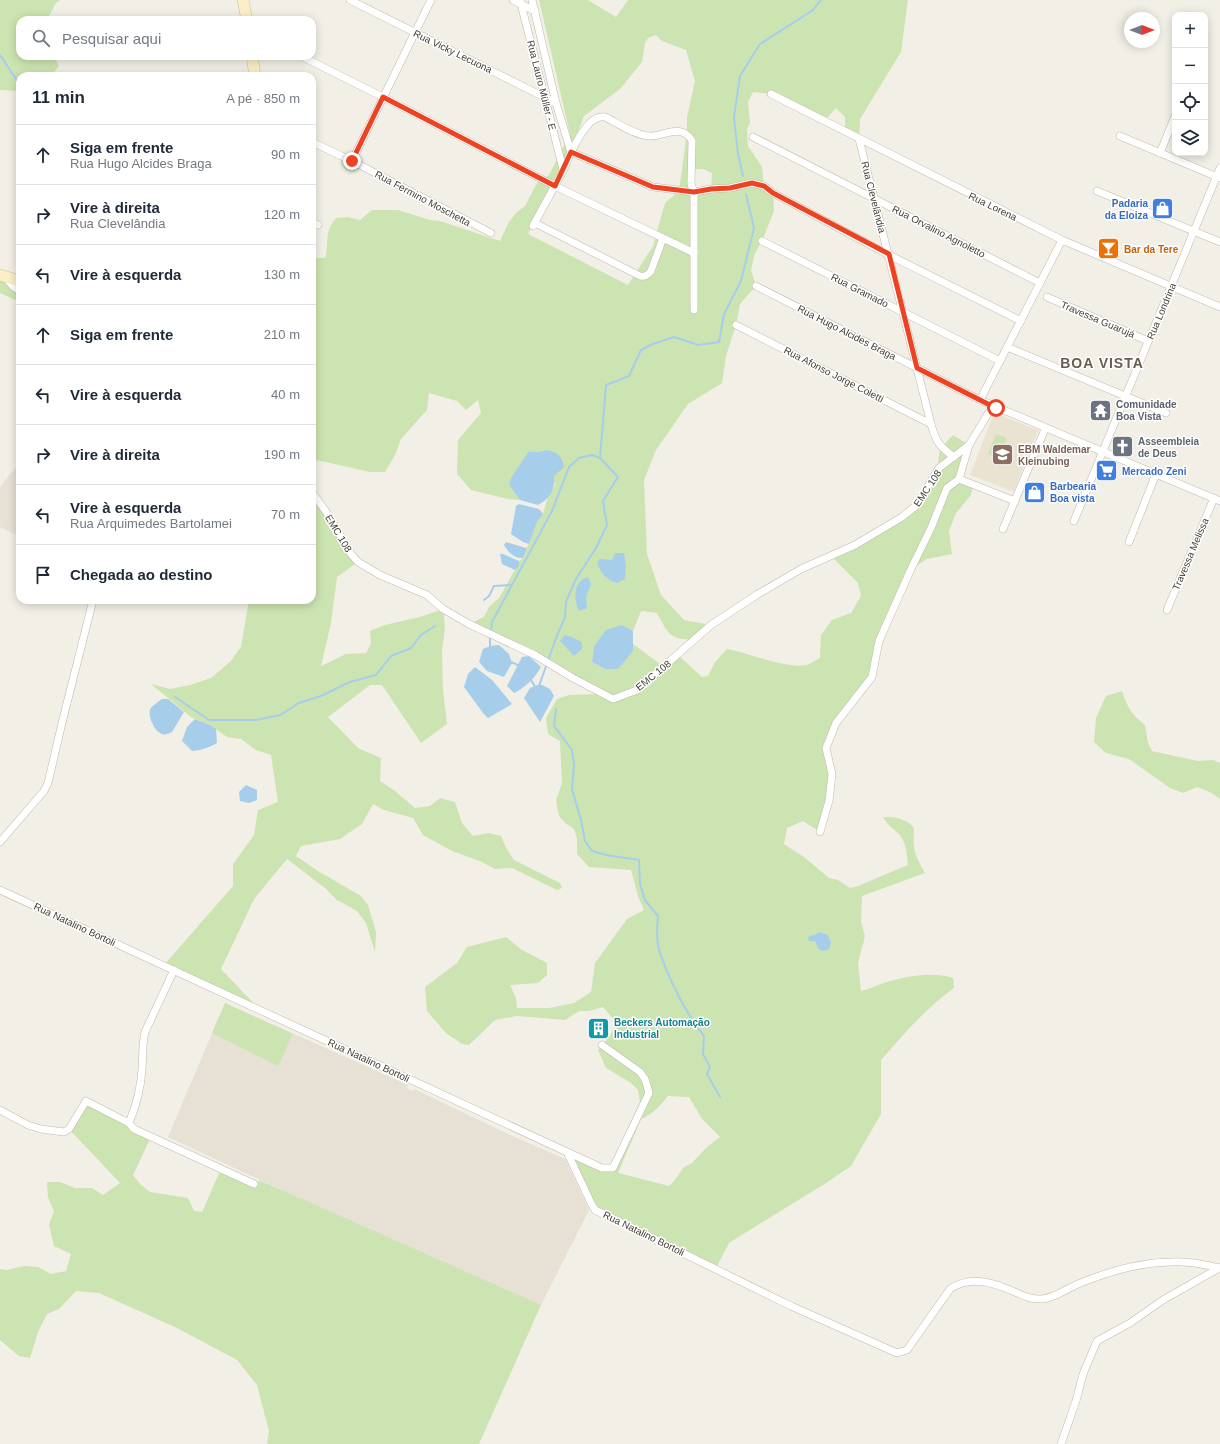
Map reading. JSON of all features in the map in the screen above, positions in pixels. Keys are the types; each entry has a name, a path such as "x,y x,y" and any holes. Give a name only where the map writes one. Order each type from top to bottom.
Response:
{"street":[{"path":"243,0 246,16"},
{"name":"Rua Vicky Lecuona","path":"350,0 556,103"},
{"path":"352,161 431,0"},
{"path":"513,0 520,2 535,11"},
{"name":"Rua Lauro Müller - E","path":"532,0 556,103 571,152"},
{"name":"Rua Lauro Müller - E","path":"520,2 563,169"},
{"path":"253,60 254,72"},
{"path":"309,60 555,186 694,253"},
{"name":"Rua Lorena","path":"771,94 1062,240 1220,307"},
{"path":"663,238 651,271 647,276 640,276 534,225 571,152 587,126 600,116 605,117 636,133 649,136 679,131 689,136 692,141 691,184 694,192 694,310"},
{"path":"1160,153 1173,120"},
{"path":"1120,136 1218,178"},
{"name":"Rua Orvalino Agnoletto","path":"753,137 1040,283"},
{"name":"Rua Clevelândia","path":"860,139 931,424 936,440 941,448 954,457"},
{"name":"Rua Fermino Moschetta","path":"316,144 492,233"},
{"path":"571,152 653,187 694,192 730,188 752,183 764,186 773,193 889,254 1021,321"},
{"name":"Rua Londrina","path":"1074,521 1194,231 1218,178 1220,168"},
{"path":"1097,191 1220,242"},
{"path":"980,400 1062,240"},
{"name":"Rua Gramado","path":"762,241 1000,361"},
{"path":"10,278 9,284 16,289"},
{"name":"Rua Hugo Alcides Braga","path":"756,286 996,408 1217,499"},
{"name":"Travessa Guarujá","path":"1047,297 1148,341"},
{"name":"Rua Afonso Jorge Coletti","path":"736,325 931,424"},
{"path":"1006,347 1166,413"},
{"path":"820,832 829,802 832,774 826,748 836,722 872,676 878,641 931,528 947,488 959,479 969,445 989,412 996,408"},
{"path":"1003,529 1045,428"},
{"name":"EMC 108","path":"316,498 327,513 351,554 358,562 380,575 427,596 443,609 469,624 536,655 573,678 613,699 637,690 711,625 758,594 801,569 855,545 902,517 917,506 938,468 969,445"},
{"path":"1129,542 1156,474"},
{"path":"959,479 1015,501"},
{"name":"Travessa Melissa","path":"1166,610 1217,499"},
{"path":"0,842 44,791 48,783 92,604"},
{"name":"Rua Natalino Bortoli","path":"0,890 567,1152 595,1210 791,1306 897,1353 907,1350 950,1289 958,1283 980,1281 1003,1287 1036,1299 1048,1298 1077,1284 1124,1268 1158,1262 1174,1261 1220,1267"},
{"path":"130,1124 140,1090 145,1032 174,970"},
{"path":"567,1152 602,1168 613,1168 649,1093 645,1079 640,1072 602,1045"},
{"path":"0,1110 28,1125 41,1129 64,1132 69,1129 86,1102 130,1124 134,1129 254,1184"},
{"path":"1061,1444 1076,1401 1083,1374 1097,1341 1130,1323 1163,1300 1220,1267"}],"shaded area":[{"name":"EBM Waldemar Kleinubing","path":"994,413 1038,430 1014,492 970,475"},
{"path":"16,467 16,535 0,527 0,487"},
{"path":"225,1003 408,1085 407,1089 413,1091 414,1089 508,1134 565,1159 589,1210 541,1305 314,1205 168,1137"}],"green space":[{"path":"0,0 60,0 56,3 49,16 16,16 16,60 56,60 59,66 54,72 16,72 16,91 0,90"},
{"path":"539,0 588,0 616,17 628,0 908,0 901,52 860,119 859,139 845,132 845,117 836,108 824,121 771,94 753,92 748,102 750,123 747,129 748,146 762,167 764,186 773,193 774,211 762,241 755,253 751,270 756,286 740,304 736,325 726,356 722,383 688,404 656,450 644,480 647,554 661,595 684,620 711,625 695,640 675,637 667,631 657,613 641,611 633,631 622,625 594,646 592,662 605,669 633,651 633,644 664,667 678,655 702,677 708,676 715,662 727,649 788,665 798,666 812,663 820,658 821,635 832,620 851,613 861,596 858,583 831,556 917,506 938,468 941,448 953,435 969,445 959,479 973,484 971,495 956,513 949,531 952,554 927,559 911,569 879,641 872,677 836,722 826,748 832,774 820,832 803,821 787,828 784,844 804,857 829,878 838,880 850,888 908,865 906,848 903,840 883,817 900,819 911,825 914,828 915,852 925,873 862,896 861,922 865,936 858,963 861,991 894,980 924,975 939,975 953,978 954,988 925,1013 881,1060 881,1114 851,1166 729,1243 716,1268 595,1210 567,1152 613,1168 625,1143 627,1130 640,1102 638,1090 631,1083 606,1068 598,1050 610,1036 616,1022 603,1007 589,1011 579,1011 565,1020 517,1016 495,1020 469,1045 462,1044 446,1033 427,1011 425,987 457,963 467,947 506,937 522,950 547,963 547,975 538,983 510,985 516,998 517,1008 549,1008 574,1003 591,992 595,963 627,919 644,910 638,896 631,870 589,867 577,854 577,839 574,829 565,823 559,816 556,800 562,783 560,741 548,734 546,718 557,699 569,695 602,694 469,624 484,617 489,607 499,598 518,566 519,561 526,554 526,548 529,544 537,522 543,514 547,500 555,485 546,450 537,452 529,451 509,485 520,500 508,499 471,490 457,474 458,440 481,413 478,400 466,410 457,401 429,393 427,410 401,439 395,455 385,472 370,472 316,460 316,258 325,258 328,233 336,218 347,217 360,220 372,210 398,210 430,220 440,221 500,241 509,222 516,213 525,206 537,183 549,175 570,134","holes":["656,35 662,41 686,50 695,81 687,117 687,132 679,191 665,203 653,246 628,285 528,234 567,161 584,116 620,89 642,62 645,43 648,38","692,169 703,169 712,173 711,189 688,191 689,177","822,932 828,935 831,942 818,949 813,935","668,1096 689,1097 702,1119 720,1137 707,1147 692,1163 684,1167 669,1186 618,1173 641,1119 653,1112"]},
{"path":"0,275 16,288 16,300 0,293"},
{"path":"996,434 1007,438 999,459 988,454"},
{"path":"316,498 358,562 337,577 331,623 321,666 346,654 366,653 371,644 370,631 385,625 420,617 443,609 445,627 442,652 443,690 447,724 421,743 382,685 370,685 328,717 358,748 381,758 380,781 395,791 415,808 430,806 440,798 455,802 462,823 473,836 489,833 501,836 506,848 514,860 560,883 562,888 557,890 512,868 495,869 480,861 452,851 423,835 413,818 384,810 373,804 362,824 340,839 301,846 296,856 318,871 361,896 368,905 376,932 375,952 366,923 357,911 337,900 325,888 287,859 254,899 221,969 259,1009 164,965 233,886 233,864 254,835 258,810 278,802 271,755 256,750 241,739 227,737 210,725 191,717 151,684 170,689 190,685 211,678 230,662 241,647 248,604 316,604"},
{"path":"1122,691 1130,710 1145,725 1148,743 1152,751 1198,761 1213,760 1220,763 1220,799 1212,793 1197,787 1183,793 1170,788 1129,759 1106,753 1094,742 1096,718 1106,696"},
{"path":"225,1003 293,1034 278,1066 212,1033"},
{"path":"86,1101 151,1137 133,1175 140,1184 150,1192 188,1198 194,1211 202,1212 221,1169 257,1186 259,1180 541,1305 479,1444 267,1444 269,1431 257,1385 237,1360 177,1328 99,1293 76,1291 59,1309 47,1314 38,1332 30,1358 19,1356 0,1340 0,1269 7,1270 24,1266 38,1267 51,1274 66,1271 71,1254 54,1246 49,1225 54,1211 48,1197 47,1182 60,1182 75,1188 92,1188 103,1195 120,1183 69,1129"}],"water":[{"path":"546,450 559,455 564,467 554,476 554,485 551,493 538,505 520,500 509,485 511,478 529,451 537,452"},
{"path":"519,504 539,509 543,514 537,522 529,544 511,534 516,506"},
{"path":"506,542 526,548 523,558 517,557 510,552 504,545"},
{"path":"615,553 624,553 626,565 625,579 617,583 604,576 597,563 600,559 612,560"},
{"path":"500,554 519,561 519,566 515,570 502,564"},
{"path":"588,577 591,584 586,597 587,608 579,611 575,596 577,587 583,579"},
{"path":"622,625 633,631 633,651 618,669 605,669 592,662 594,646 606,630"},
{"path":"565,635 582,642 582,649 574,656 560,641"},
{"path":"499,645 509,654 512,663 504,677 487,671 479,662 483,649 490,646"},
{"path":"529,656 541,667 529,682 514,693 507,686 522,657"},
{"path":"475,667 492,680 512,704 488,718 464,687 468,674"},
{"path":"540,684 550,689 554,696 540,722 524,698 530,688"},
{"path":"162,699 168,699 184,712 172,732 164,735 154,726 150,713 152,707"},
{"path":"195,719 216,729 217,743 212,746 192,751 182,741 187,727"},
{"path":"246,785 257,790 257,800 249,803 240,801 239,792"},
{"path":"821,932 828,935 831,942 829,949 823,951 818,949 815,941 809,941 808,937"}],"waterway":[{"path":"743,176 738,154 734,117 740,76 760,44 813,10 821,0"},
{"path":"0,55 16,79"},
{"path":"539,686 565,617 566,602 576,579 596,548 607,525 603,501 618,477 600,458 606,385 629,376 641,350 653,344 674,337 698,345 719,342 724,314 741,281 754,228 746,194"},
{"path":"491,632 492,622 552,511 569,467 579,458 592,455 600,458"},
{"path":"484,600 489,596 494,586 511,585"},
{"path":"175,697 209,720 256,720 280,715 299,703 321,696 350,682 376,675 391,656 411,648 421,635 435,626"},
{"path":"490,637 490,648"},
{"path":"511,662 520,666"},
{"path":"531,680 536,688"},
{"path":"556,709 554,726 572,750 574,765 572,789 581,820 585,841 592,851 606,855 639,860 640,884 645,900 658,916 657,939 660,953 679,996 704,1036 703,1054 710,1067 707,1074 720,1097"}],"place":[{"name":"Padaria da Eloiza","path":"1163,209"},
{"name":"Bar da Tere","path":"1108,249"},
{"name":"Comunidade Boa Vista","path":"1101,410"},
{"name":"Asseembleia de Deus","path":"1122,447"},
{"name":"EBM Waldemar Kleinubing","path":"1003,455"},
{"name":"Mercado Zeni","path":"1107,471"},
{"name":"Barbearia Boa vista","path":"1034,492"},
{"name":"Beckers Automação Industrial","path":"599,1028"}],"district":[{"name":"BOA VISTA","path":"1102,363"}],"route":[{"path":"352,161 383,97 555,186 571,152 653,187 662,189 694,192 730,188 752,183 764,186 773,193 889,254 917,368 996,408"}]}
